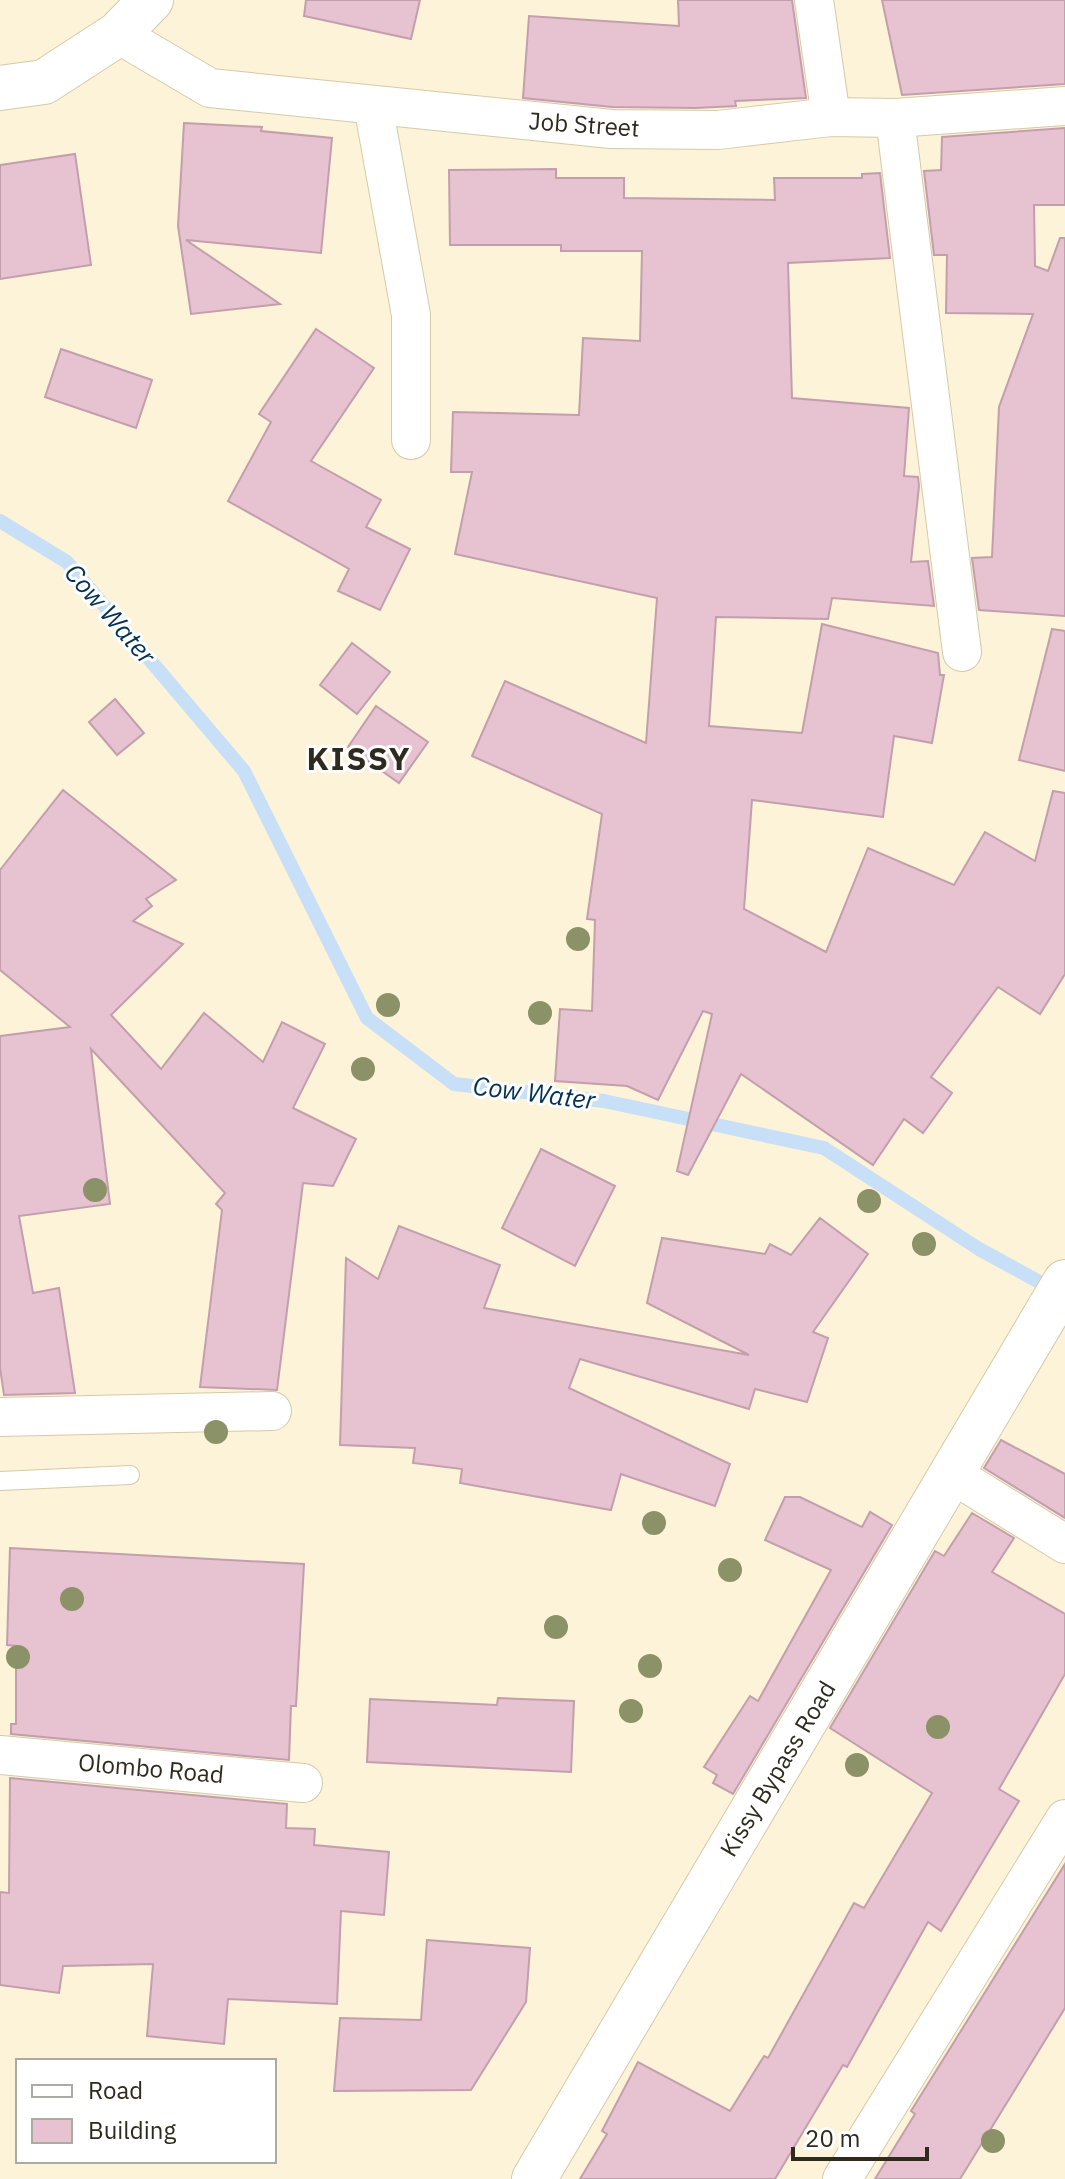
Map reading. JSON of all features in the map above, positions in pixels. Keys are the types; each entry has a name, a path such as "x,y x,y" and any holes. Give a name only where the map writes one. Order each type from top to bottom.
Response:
{"main road":[{"path":"0,88 44,82 118,34 151,0"},
{"name":"Kissy Bypass Road","path":"534,2179 1065,1282"}],"street":[{"path":"814,0 831,117"},
{"name":"Job Street","path":"118,34 210,88 611,129 718,130 831,117 895,118 1065,106"},
{"path":"373,105 411,315 411,440"},
{"path":"895,118 962,652"},
{"path":"0,1417 272,1411"},
{"path":"952,1474 1065,1544"},
{"name":"Olombo Road","path":"0,1755 303,1783"},
{"path":"842,2179 1065,1819"}],"lane":[{"path":"0,1481 130,1475"}],"building":[{"path":"306,0 420,0 411,39 304,16"},
{"path":"678,0 792,0 806,98 735,101 736,106 696,108 612,107 523,98 529,16 679,26"},
{"path":"882,0 1065,0 1065,84 902,95"},
{"path":"184,123 262,127 261,131 332,138 321,253 186,240 280,304 191,314 178,226"},
{"path":"1065,128 1065,205 1034,205 1035,266 1048,271 1060,238 1065,238 1065,616 979,610 972,558 992,557 999,407 1033,314 946,313 947,255 934,255 924,171 941,170 942,137"},
{"path":"75,154 91,265 0,279 0,165"},
{"path":"556,169 556,178 624,178 624,198 775,200 774,178 862,178 862,174 880,173 890,258 788,263 792,398 909,408 904,476 918,477 919,486 911,562 928,561 934,606 832,598 828,619 716,617 709,726 802,733 822,624 938,653 940,675 944,675 932,743 894,736 883,817 752,800 744,909 826,952 868,848 954,885 985,832 1035,861 1053,791 1065,793 1065,974 1040,1014 998,987 931,1077 952,1093 923,1133 904,1119 873,1165 741,1074 688,1175 677,1171 712,1014 703,1011 658,1100 627,1086 555,1081 560,1009 592,1011 595,920 587,919 602,814 472,756 505,681 646,743 657,598 455,554 472,472 451,472 453,412 579,415 583,338 640,341 642,251 561,251 561,245 450,245 449,170"},
{"path":"316,329 374,368 311,461 381,500 366,527 410,549 380,610 338,591 349,569 228,501 271,422 259,414"},
{"path":"61,349 152,380 136,428 45,397"},
{"path":"1052,629 1065,631 1065,771 1019,760"},
{"path":"352,643 390,672 357,714 320,685"},
{"path":"115,699 144,733 117,755 89,722"},
{"path":"376,706 428,742 399,783 348,747"},
{"path":"63,790 176,880 146,899 152,906 133,921 183,944 111,1015 161,1069 204,1013 263,1062 282,1022 325,1044 293,1108 356,1139 333,1186 303,1183 277,1390 200,1387 222,1210 216,1204 225,1193 91,1049 110,1204 19,1216 33,1293 59,1288 75,1393 4,1395 0,1368 0,1036 70,1027 0,970 0,870"},
{"path":"541,1149 615,1186 575,1266 502,1228"},
{"path":"820,1218 868,1254 813,1332 828,1338 807,1402 755,1389 749,1409 580,1359 569,1388 730,1464 715,1506 621,1474 611,1510 460,1483 462,1469 413,1463 415,1448 340,1445 346,1258 378,1279 399,1226 500,1265 484,1308 749,1355 647,1303 662,1238 765,1254 770,1244 791,1255"},
{"path":"1001,1440 1065,1474 1065,1518 984,1468"},
{"path":"785,1497 800,1497 862,1527 870,1512 892,1525 733,1794 713,1783 717,1775 704,1767 750,1696 758,1701 831,1570 765,1540"},
{"path":"972,1513 1014,1538 992,1572 1065,1614 1065,1674 999,1789 1019,1801 941,1931 928,1922 847,2067 843,2065 775,2179 580,2179 607,2134 602,2131 638,2062 730,2111 764,2056 768,2058 854,1903 864,1908 932,1793 830,1728 935,1551 944,1556"},
{"path":"10,1548 304,1564 296,1706 291,1706 289,1760 11,1734 11,1724 16,1724 16,1646 7,1645"},
{"path":"498,1698 574,1701 571,1772 367,1762 370,1699 497,1705"},
{"path":"10,1778 287,1804 286,1828 315,1829 314,1845 389,1852 384,1915 341,1911 337,2004 228,1999 224,2044 147,2036 153,1964 63,1966 59,1993 0,1985 0,1892 9,1893"},
{"path":"1065,1864 1065,2008 960,2179 875,2179 915,2114 911,2111"},
{"path":"427,1940 530,1948 526,2002 471,2090 334,2091 340,2018 421,2020"}],"waterway":[{"name":"Cow Water","path":"0,521 67,562 244,771 367,1018 454,1084 604,1101 824,1148 979,1249 1054,1290"}],"district":[{"name":"KISSY","path":"359,759"}]}
